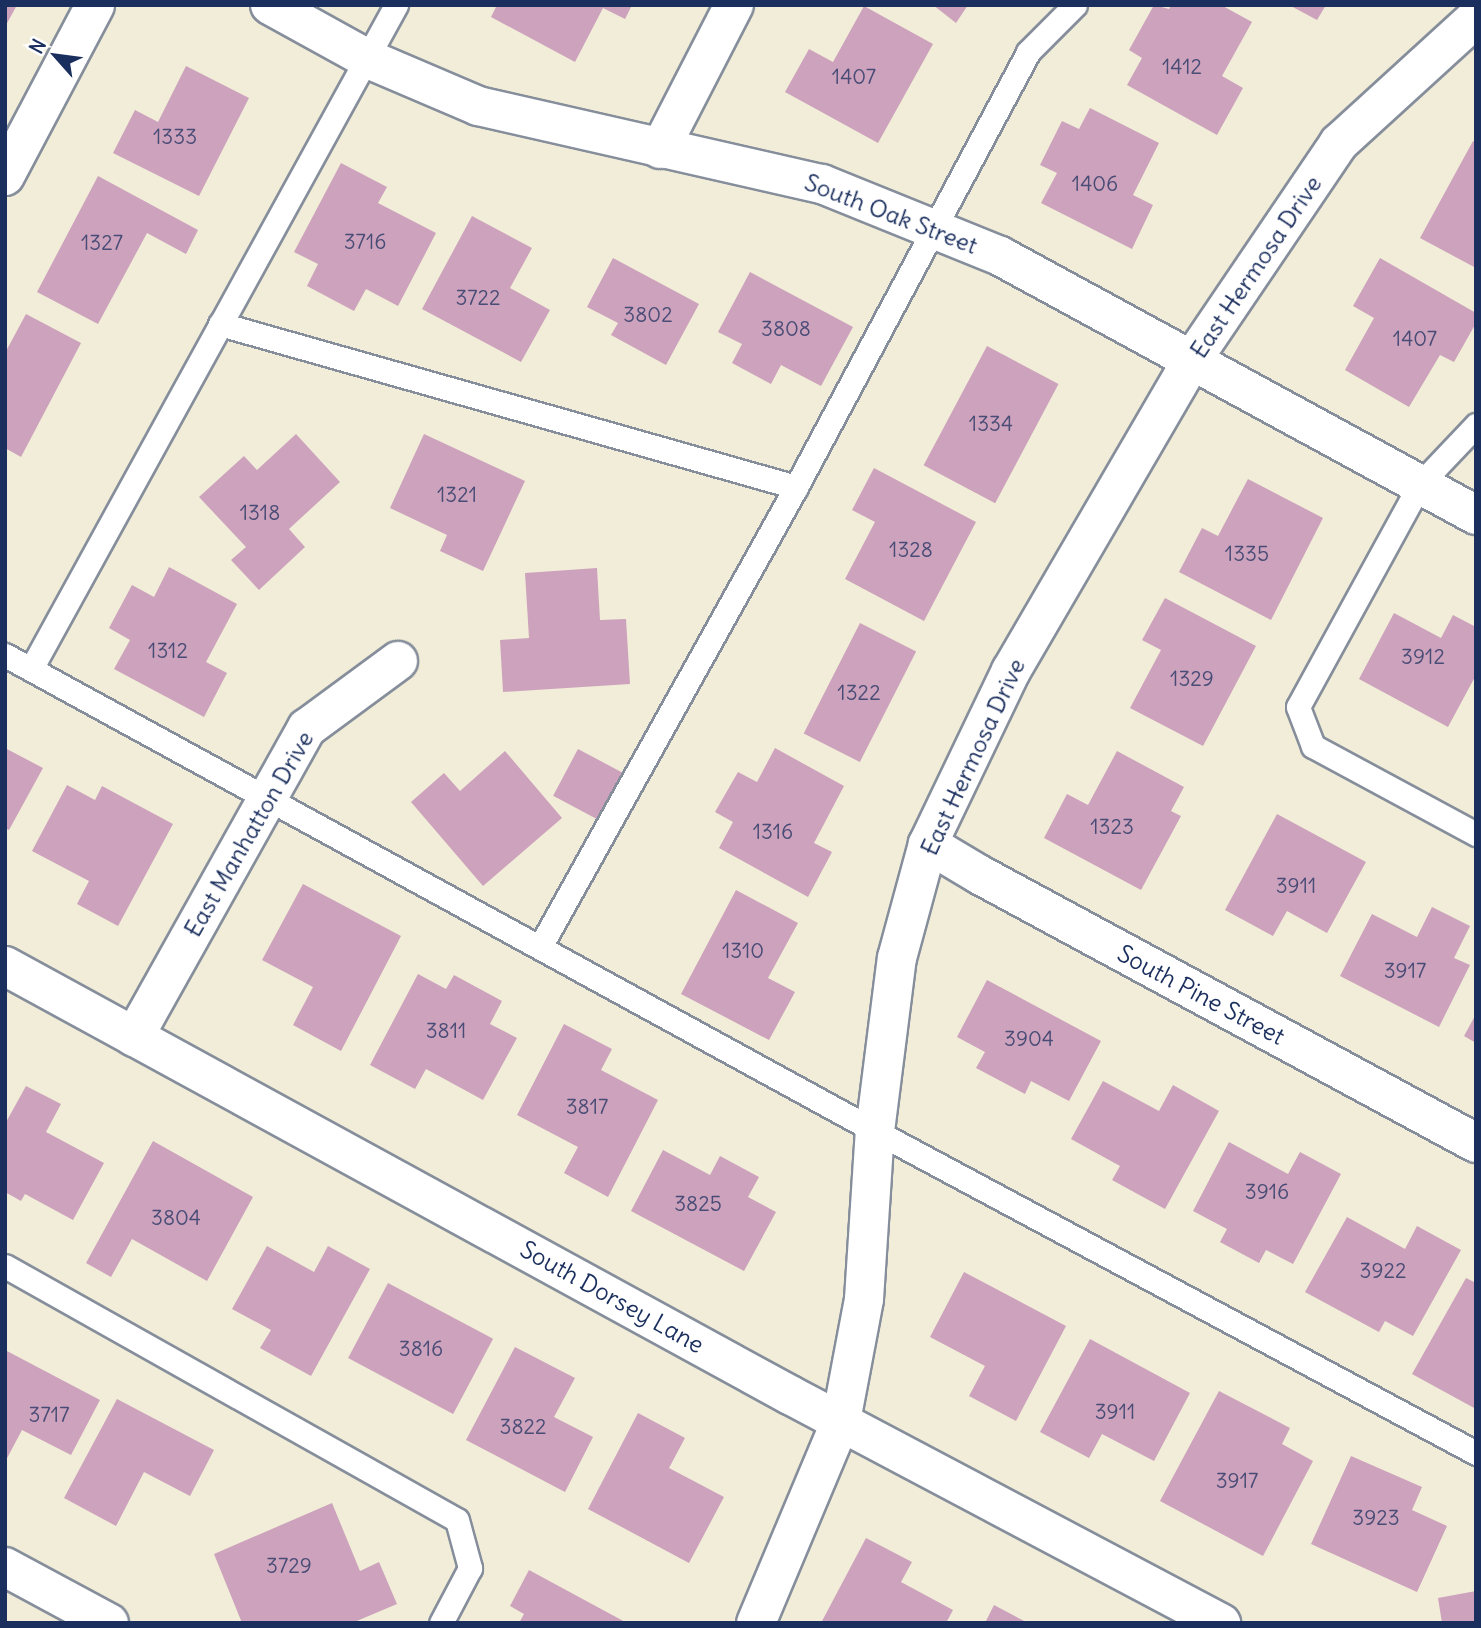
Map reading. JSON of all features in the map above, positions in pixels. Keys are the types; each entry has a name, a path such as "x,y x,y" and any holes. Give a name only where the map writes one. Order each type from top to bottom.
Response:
{"street":[{"path":"5,176 95,5"},
{"name":"South Oak Street","path":"270,5 368,59 478,106 822,184 1000,256 1476,515"},
{"path":"660,149 734,5"},
{"name":"East Hermosa Drive","path":"756,1623 841,1420 864,1299 874,1131 897,958 928,844 1011,671 1192,360 1339,143 1476,18"},
{"name":"East Manhatton Drive","path":"134,1037 307,728 398,660"},
{"name":"South Pine Street","path":"928,844 980,875 1476,1143"},
{"name":"South Dorsey Lane","path":"5,966 1221,1623"},
{"path":"5,1567 110,1623"}],"lane":[{"path":"31,670 396,5"},
{"path":"540,947 796,488 1028,52 1075,5"},
{"path":"220,324 796,488"},
{"path":"1476,425 1420,484 1298,707 1313,746 1476,834"},
{"path":"5,655 874,1131 1476,1453"},
{"path":"5,1266 457,1520 470,1568 441,1623"}],"building":[{"path":"5,5 17,5 5,27"},
{"path":"497,5 632,5 625,19 603,8 575,62 491,17"},
{"path":"933,5 968,5 956,23"},
{"path":"1154,5 1169,9 1171,5 1221,5 1252,22 1222,76 1243,88 1217,135 1127,85 1142,58 1129,50"},
{"path":"1289,5 1326,5 1317,20"},
{"path":"864,6 933,44 878,143 785,92 809,49 833,62"},
{"path":"186,66 249,98 199,196 113,153 135,110 158,122"},
{"path":"1090,108 1159,143 1133,195 1153,205 1132,249 1041,203 1057,173 1040,165 1062,121 1079,129"},
{"path":"1473,141 1476,143 1476,268 1420,238"},
{"path":"341,163 387,187 378,203 436,233 398,306 366,289 354,311 307,286 318,264 294,252"},
{"path":"98,176 198,230 186,254 147,233 98,324 37,292"},
{"path":"472,216 532,248 510,288 550,310 521,362 422,309"},
{"path":"613,258 699,304 666,365 611,335 618,323 587,307"},
{"path":"1380,258 1476,313 1476,323 1454,362 1440,355 1409,407 1345,370 1374,318 1353,306"},
{"path":"750,272 853,327 821,386 781,365 771,384 732,363 742,344 718,332"},
{"path":"26,314 81,343 21,457 5,448 5,353"},
{"path":"987,346 1059,384 995,503 924,465"},
{"path":"296,434 340,482 289,529 305,547 259,590 231,560 246,547 199,497 244,456 257,470"},
{"path":"424,434 525,481 483,571 440,551 447,535 390,508"},
{"path":"874,468 976,522 924,621 845,579 875,522 852,510"},
{"path":"1248,479 1323,518 1271,620 1179,572 1202,528 1218,536"},
{"path":"169,567 237,604 206,662 227,673 204,717 114,669 130,640 109,628 132,585 154,597"},
{"path":"597,568 600,620 626,619 630,684 503,692 500,640 529,638 525,573"},
{"path":"1165,598 1256,646 1203,746 1130,708 1161,650 1142,640"},
{"path":"1394,613 1441,638 1453,615 1476,627 1476,675 1448,727 1359,679"},
{"path":"860,623 916,652 860,762 804,733"},
{"path":"5,748 43,768 9,830 5,828"},
{"path":"775,748 844,786 814,843 832,852 808,897 719,848 733,822 715,812 738,772 757,782"},
{"path":"578,749 622,772 597,819 553,796"},
{"path":"505,751 562,818 483,886 411,802 444,773 460,791"},
{"path":"1117,751 1184,787 1171,811 1181,816 1141,890 1044,838 1067,794 1088,805"},
{"path":"67,785 95,800 102,786 173,824 118,926 77,904 89,881 32,851"},
{"path":"1277,814 1366,862 1327,933 1287,911 1273,936 1225,910"},
{"path":"303,884 401,936 341,1051 293,1025 313,987 262,960"},
{"path":"736,890 798,923 768,978 795,992 769,1040 681,994"},
{"path":"1432,907 1470,926 1454,958 1470,965 1439,1027 1340,976 1372,914 1417,937"},
{"path":"418,974 446,989 454,975 502,1001 490,1024 517,1038 483,1100 426,1069 415,1089 370,1065"},
{"path":"987,980 1101,1041 1069,1101 1031,1081 1025,1094 976,1068 985,1052 957,1037"},
{"path":"1476,1014 1476,1043 1464,1036"},
{"path":"564,1024 612,1049 601,1070 658,1100 608,1197 564,1173 578,1147 517,1115"},
{"path":"1103,1081 1159,1111 1173,1085 1219,1111 1165,1209 1112,1180 1120,1166 1071,1139"},
{"path":"26,1086 61,1104 46,1132 104,1163 73,1220 25,1194 21,1201 5,1192 5,1124"},
{"path":"153,1141 253,1197 207,1281 132,1239 111,1277 86,1263"},
{"path":"1229,1142 1288,1174 1300,1152 1341,1174 1293,1264 1266,1250 1259,1263 1220,1242 1227,1229 1193,1211"},
{"path":"663,1150 710,1175 720,1156 759,1177 748,1197 776,1212 744,1271 631,1211"},
{"path":"1347,1217 1405,1249 1417,1226 1461,1250 1413,1336 1385,1321 1379,1332 1305,1292"},
{"path":"267,1246 314,1272 328,1246 370,1269 311,1376 260,1348 271,1330 232,1309"},
{"path":"964,1272 1066,1326 1016,1421 969,1396 985,1366 930,1337"},
{"path":"1466,1278 1476,1283 1476,1409 1412,1374"},
{"path":"388,1283 493,1339 453,1414 348,1358"},
{"path":"1090,1339 1190,1393 1154,1461 1102,1434 1089,1458 1040,1432"},
{"path":"515,1347 575,1378 554,1417 593,1437 565,1492 466,1440"},
{"path":"5,1350 100,1400 71,1455 22,1430 5,1462"},
{"path":"1219,1391 1290,1428 1282,1444 1313,1461 1263,1556 1160,1501"},
{"path":"117,1399 214,1450 190,1496 144,1472 116,1526 64,1498"},
{"path":"638,1413 685,1438 669,1468 724,1497 689,1563 588,1509"},
{"path":"1351,1456 1422,1487 1412,1510 1447,1526 1417,1592 1311,1544"},
{"path":"332,1503 360,1571 379,1562 397,1604 352,1623 242,1623 214,1554"},
{"path":"866,1538 912,1562 901,1582 953,1610 946,1623 821,1623"},
{"path":"529,1570 627,1623 519,1623 524,1614 510,1606"},
{"path":"1476,1591 1476,1623 1442,1623 1438,1598"},
{"path":"994,1605 1028,1623 985,1623"}]}
